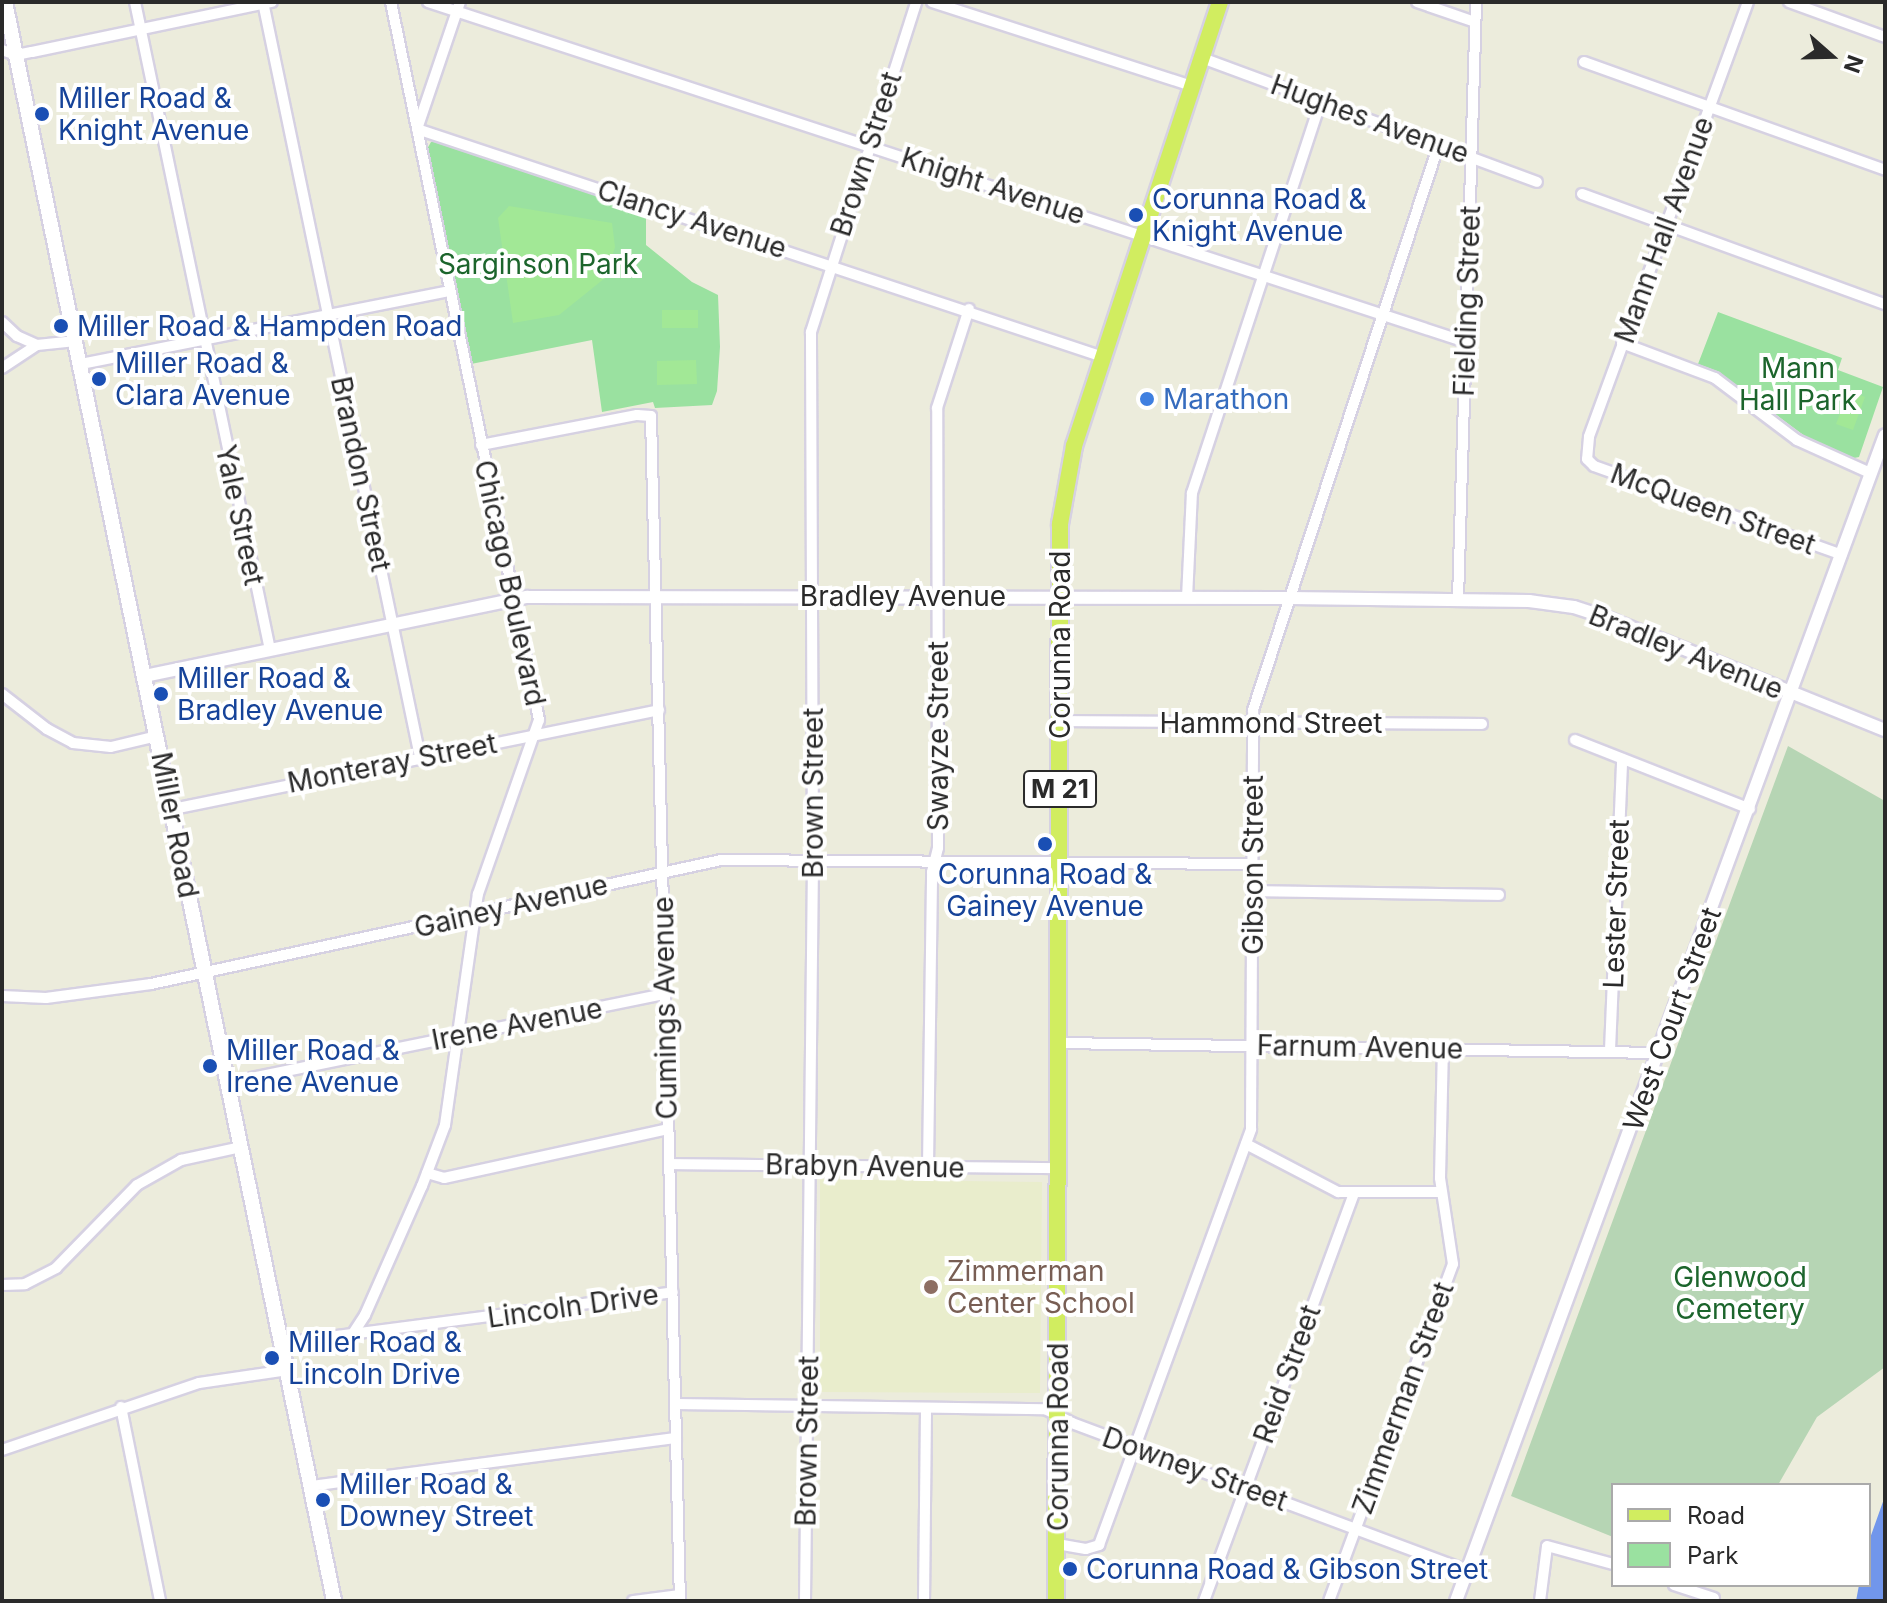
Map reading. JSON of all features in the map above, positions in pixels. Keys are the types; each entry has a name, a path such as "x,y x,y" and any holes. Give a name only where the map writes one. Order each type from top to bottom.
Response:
{"main road":[{"name":"Miller Road","path":"5,2 9,52 81,364 334,1601"},
{"name":"Corunna Road","path":"1056,1601 1061,1043 1060,524 1067,473 1220,2"}],"street":[{"name":"Yale Street","path":"135,2 270,650"},
{"name":"Chicago Boulevard","path":"354,1332 365,1315 445,1125 474,911 539,720 391,2"},
{"name":"Knight Avenue","path":"428,2 459,7 869,146 1466,342"},
{"name":"Brown Street","path":"805,1601 813,859 811,332 916,2"},
{"path":"932,2 1192,86"},
{"path":"1417,2 1475,22"},
{"name":"Fielding Street","path":"1458,599 1476,2"},
{"name":"Mann Hall Avenue","path":"1587,459 1589,437 1622,343 1748,2"},
{"path":"1789,2 1885,37"},
{"path":"9,52 266,3"},
{"name":"Brandon Street","path":"266,3 327,314 420,757"},
{"path":"417,129 459,7"},
{"name":"Hughes Avenue","path":"1202,58 1537,182"},
{"path":"1584,62 1885,170"},
{"path":"1187,598 1192,493 1321,101"},
{"name":"Clancy Avenue","path":"417,129 969,309 1103,357"},
{"name":"Gibson Street","path":"1057,1544 1086,1549 1099,1545 1251,1129 1253,710 1439,144"},
{"path":"1582,194 1885,304"},
{"path":"81,364 449,291"},
{"name":"Swayze Street","path":"928,1166 932,872 936,859 937,408 969,309"},
{"path":"2,322 17,336 37,345"},
{"path":"2,368 37,345 76,341"},
{"path":"1622,343 1715,378 1797,440 1870,473"},
{"name":"Cumings Avenue","path":"481,445 637,415 651,416 680,1598"},
{"name":"West Court Street","path":"1456,1601 1792,695 1870,473 1882,459 1885,435"},
{"name":"McQueen Street","path":"1587,459 1594,466 1842,555"},
{"name":"Bradley Avenue","path":"145,676 514,600 656,596 938,596 1529,601 1574,607 1885,730"},
{"path":"2,694 47,729 73,743 111,747 157,736"},
{"name":"Monteray Street","path":"173,809 659,710"},
{"name":"Hammond Street","path":"1060,721 1482,724"},
{"path":"1575,740 1750,809"},
{"name":"Lester Street","path":"1610,1050 1622,759"},
{"name":"Gainey Avenue","path":"2,996 46,998 204,974 372,939 474,911 721,860 936,859 1253,864"},
{"path":"1253,891 1499,895"},
{"name":"Irene Avenue","path":"227,1083 666,994"},
{"name":"Farnum Avenue","path":"1061,1043 1659,1053"},
{"name":"Zimmerman Street","path":"1329,1601 1453,1264 1441,1192 1443,1048"},
{"path":"427,1173 444,1178 668,1129"},
{"path":"1246,1144 1338,1192 1441,1192"},
{"path":"2,1285 25,1284 56,1268 137,1185 181,1160 241,1147"},
{"name":"Brabyn Avenue","path":"669,1164 1060,1168"},
{"name":"Reid Street","path":"1204,1601 1354,1193"},
{"name":"Lincoln Drive","path":"282,1343 673,1292"},
{"path":"2,1450 199,1383 288,1370"},
{"name":"Downey Street","path":"676,1404 1045,1409 1467,1571"},
{"path":"121,1407 160,1601"},
{"path":"924,1601 926,1408"},
{"path":"311,1486 676,1438"},
{"path":"1540,1601 1547,1546 1611,1563"},
{"path":"1680,1587 1714,1598"},
{"path":"633,1601 680,1598"}],"shaded area":[{"name":"Zimmerman Center School","path":"820,1179 1042,1182 1040,1393 820,1392"}],"green space":[{"name":"Sarginson Park","path":"436,141 646,210 646,245 692,282 718,295 720,347 717,391 712,405 655,408 653,402 602,412 592,340 471,364 427,149 431,142"},
{"path":"509,206 612,223 615,247 605,278 559,315 513,323 498,218"},
{"path":"662,310 698,310 698,328 662,328"},
{"name":"Mann Hall Park","path":"1718,312 1842,358 1838,370 1883,387 1859,457 1817,445 1717,371 1698,364"},
{"path":"696,360 697,384 657,385 657,361"},
{"path":"1849,391 1865,397 1853,430 1836,424"},
{"name":"Glenwood Cemetery","path":"1788,746 1885,801 1885,1367 1817,1417 1779,1483 1611,1483 1611,1536 1511,1496"}],"water":[{"path":"1885,1496 1885,1601 1856,1601 1859,1587 1871,1587 1871,1535"}],"place":[{"name":"Miller Road & Knight Avenue","path":"42,114"},
{"name":"Corunna Road & Knight Avenue","path":"1136,215"},
{"name":"Miller Road & Hampden Road","path":"61,326"},
{"name":"Miller Road & Clara Avenue","path":"99,379"},
{"name":"Marathon","path":"1147,399"},
{"name":"Miller Road & Bradley Avenue","path":"161,694"},
{"name":"Corunna Road & Gainey Avenue","path":"1045,844"},
{"name":"Miller Road & Irene Avenue","path":"210,1066"},
{"name":"Zimmerman Center School","path":"931,1287"},
{"name":"Miller Road & Lincoln Drive","path":"272,1358"},
{"name":"Miller Road & Downey Street","path":"323,1500"},
{"name":"Corunna Road & Gibson Street","path":"1070,1569"}]}
